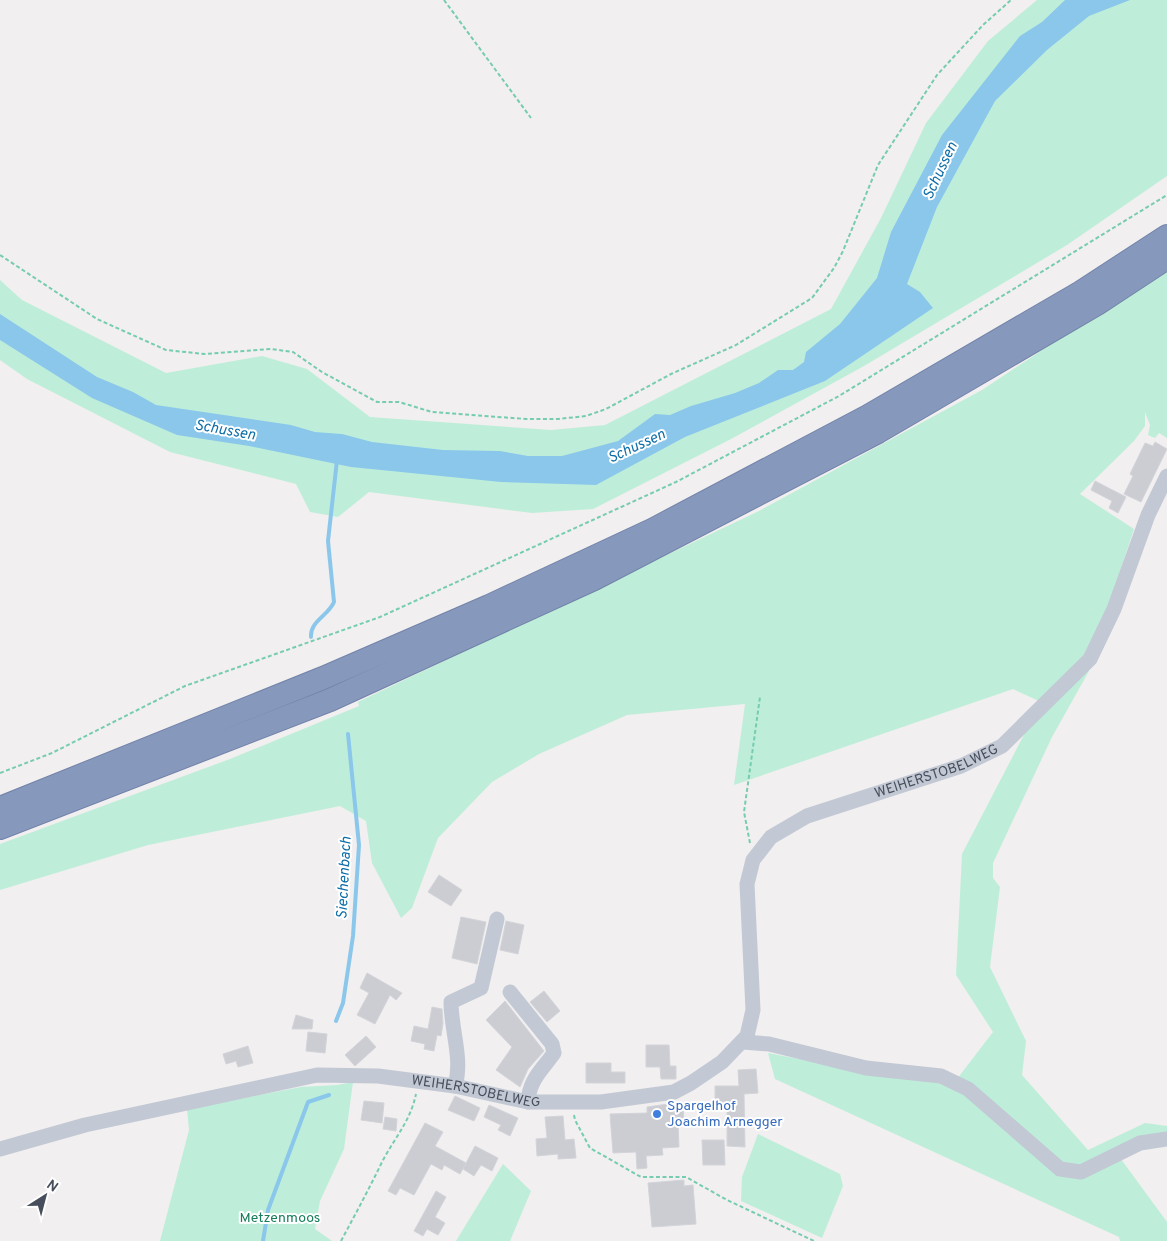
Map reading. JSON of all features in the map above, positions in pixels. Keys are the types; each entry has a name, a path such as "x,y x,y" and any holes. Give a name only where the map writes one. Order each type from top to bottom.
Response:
{"highway":[{"path":"0,808 323,678 489,606 654,529 868,416 1081,292 1167,236"},
{"path":"0,828 330,700 594,579 878,432 1097,304 1167,258"}],"street":[{"name":"WEIHERSTOBELWEG","path":"0,1149 85,1125 318,1075 378,1076 455,1086 528,1102 601,1102 674,1092 722,1062 747,1036 753,1010 747,884 753,860 771,837 806,816 961,766 1002,746 1090,659 1114,610 1148,515 1167,476"},
{"path":"455,1086 458,1056 451,1022 451,1002 481,988 497,919"},
{"path":"510,992 552,1044 554,1053 537,1073 528,1089 528,1102"},
{"path":"743,1042 769,1044 866,1068 941,1076 968,1089 1060,1169 1081,1172 1140,1143 1167,1139"}],"path":[{"path":"444,0 531,118"},
{"path":"0,255 97,319 166,350 205,354 271,349 293,352 339,382 377,402 399,402 432,412 526,420 586,416 606,409 671,374 736,345 812,298 834,268 843,251 878,165 937,75 983,25 1011,0"},
{"path":"0,773 52,753 185,686 380,617 676,482 838,396 1167,196"},
{"path":"753,860 744,812 760,697"},
{"path":"341,1241 382,1161 412,1112 419,1082"},
{"path":"574,1103 575,1120 590,1148 641,1177 686,1177 727,1200 814,1241"}],"green space":[{"path":"1037,0 1167,0 1167,176 1067,245 864,366 731,439 593,509 532,513 369,492 338,517 310,512 296,484 170,452 27,379 0,360 0,280 22,300 166,373 262,356 307,369 370,417 551,430 605,425 831,309 881,218 926,123 988,41"},
{"path":"1167,267 1167,438 1159,433 1155,438 1148,435 1150,425 1145,412 1145,426 1134,441 1080,494 1134,529 1107,610 1084,655 1089,671 1052,737 993,863 993,878 1000,887 990,967 1026,1041 1022,1075 1088,1150 1145,1123 1167,1126 1167,1136 1118,1155 1167,1222 1167,1241 1120,1241 1119,1237 775,1079 768,1053 866,1072 957,1079 993,1032 956,975 962,854 1041,702 1013,689 734,785 745,704 627,715 539,754 492,782 438,838 412,908 401,918 372,863 366,821 340,806 148,845 0,890 0,844 230,759 359,706 358,702 759,511 982,390"},
{"name":"Metzenmoos","path":"353,1082 344,1149 320,1201 315,1229 332,1241 160,1241 189,1130 187,1109 301,1087"},
{"path":"758,1134 840,1174 843,1186 822,1238 741,1201 742,1177"},
{"path":"503,1164 531,1191 510,1241 456,1241"}],"water":[{"name":"Schussen","path":"1065,0 1130,0 1089,16 1047,50 995,101 937,207 907,284 920,292 933,308 825,381 685,437 596,485 501,482 351,467 249,446 177,435 92,398 0,340 0,314 97,377 133,392 156,405 291,425 315,432 342,434 372,442 443,450 500,451 528,456 562,456 618,441 655,414 670,415 691,406 735,393 759,383 778,370 793,370 804,362 806,352 840,324 877,278 891,232 942,135 1020,36 1042,22"}],"building":[{"path":"1155,442 1167,449 1141,502 1124,494 1133,476 1130,474 1145,443 1153,446"},
{"path":"1095,481 1126,497 1118,513 1109,508 1112,501 1091,490"},
{"path":"439,875 462,890 451,906 428,892"},
{"path":"461,917 486,922 477,964 452,958"},
{"path":"506,921 524,925 518,954 500,950"},
{"path":"367,973 402,993 396,1000 390,995 375,1024 357,1015 369,993 360,988"},
{"path":"544,991 560,1011 547,1022 530,1002"},
{"path":"505,1001 544,1051 528,1069 520,1087 496,1070 512,1047 486,1020"},
{"path":"432,1007 442,1009 443,1023 441,1036 437,1035 434,1051 424,1049 425,1044 411,1041 414,1026 428,1029"},
{"path":"296,1015 313,1020 312,1029 292,1029"},
{"path":"308,1032 327,1034 325,1053 306,1051"},
{"path":"366,1036 376,1047 355,1066 345,1055"},
{"path":"646,1045 669,1045 670,1066 676,1066 676,1079 661,1079 660,1067 646,1067"},
{"path":"248,1046 253,1063 238,1067 236,1061 226,1064 223,1054"},
{"path":"586,1063 611,1063 611,1072 625,1072 625,1083 586,1083"},
{"path":"756,1069 758,1093 744,1094 745,1147 727,1146 727,1108 715,1108 715,1086 739,1086 738,1070"},
{"path":"455,1096 480,1108 474,1121 448,1110"},
{"path":"364,1101 384,1103 382,1123 361,1120"},
{"path":"675,1103 675,1105 683,1104 684,1124 678,1124 679,1147 662,1148 663,1155 646,1156 647,1168 637,1169 636,1152 613,1153 610,1114 647,1113 647,1107"},
{"path":"489,1105 518,1118 510,1136 498,1130 501,1125 484,1117"},
{"path":"563,1116 565,1140 574,1139 576,1158 558,1159 558,1154 537,1156 536,1139 547,1138 545,1117"},
{"path":"385,1117 397,1119 396,1131 383,1129"},
{"path":"425,1123 443,1132 435,1146 466,1163 460,1174 444,1165 442,1170 431,1164 414,1195 400,1188 396,1195 388,1191"},
{"path":"702,1140 724,1140 725,1165 703,1165"},
{"path":"475,1146 498,1158 492,1171 481,1165 474,1176 463,1169"},
{"path":"684,1180 684,1186 693,1185 696,1224 652,1227 648,1183"},
{"path":"436,1191 446,1197 435,1217 445,1223 438,1235 427,1229 423,1236 414,1231"}],"waterway":[{"name":"Siechenbach","path":"311,637 313,627 334,602 328,541 337,460"},
{"name":"Siechenbach","path":"336,1021 343,1003 353,936 359,845 348,734"},
{"name":"Siechenbach","path":"263,1241 268,1210 308,1102 329,1095"}],"place":[{"name":"Spargelhof Joachim Arnegger","path":"657,1114"}]}
